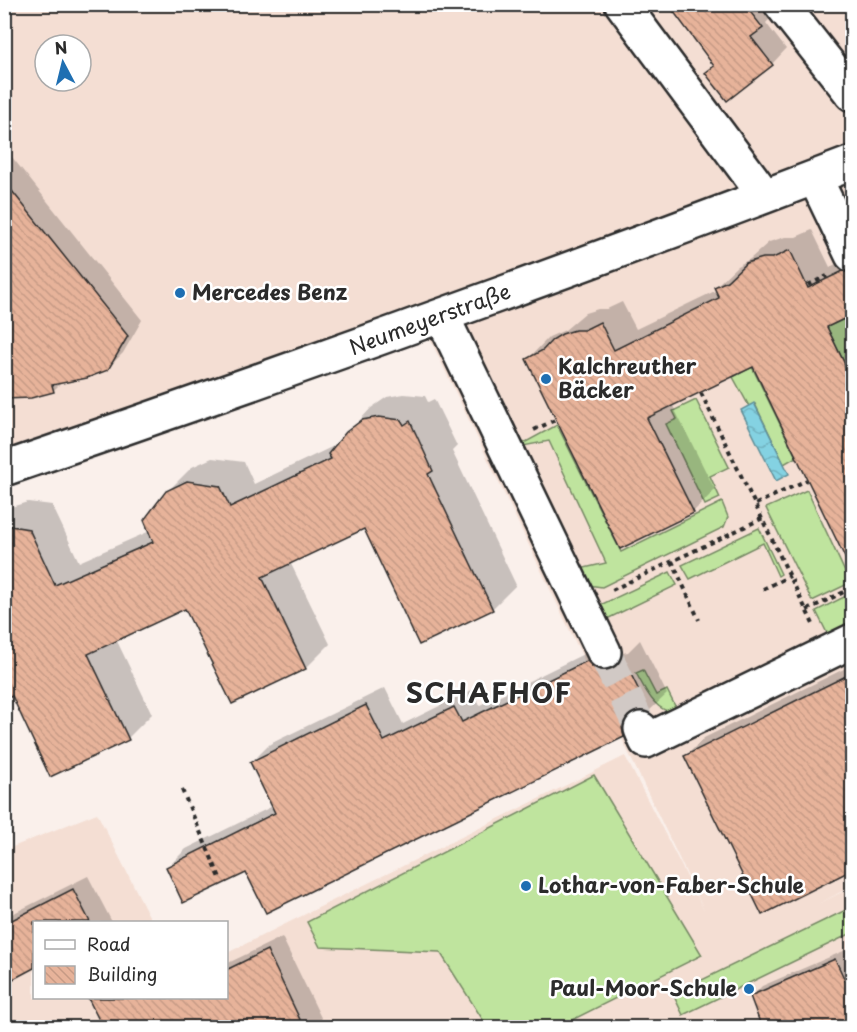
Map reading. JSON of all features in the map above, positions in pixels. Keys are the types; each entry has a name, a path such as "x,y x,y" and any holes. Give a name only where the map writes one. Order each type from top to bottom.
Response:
{"street":[{"path":"622,4 765,196"},
{"path":"781,4 852,94"},
{"name":"Neumeyerstraße","path":"4,469 233,391 442,316 852,164"},
{"path":"815,178 841,265"},
{"path":"442,316 604,652"},
{"path":"641,729 646,741 840,647"}],"path":[{"path":"808,285 841,265"},
{"path":"701,393 807,610 840,647"},
{"path":"756,504 807,480"},
{"path":"581,604 763,518"},
{"path":"672,561 699,620"},
{"path":"763,589 790,576"},
{"path":"807,610 852,588"},
{"path":"182,790 221,880"}],"shaded area":[{"path":"4,5 852,5 852,886 818,904 852,887 852,1027 5,1027 5,850 97,813 151,921 33,921 33,999 228,999 228,953 625,756 704,910 427,333 5,453"}],"green space":[{"path":"847,318 852,329 852,379 827,327"},
{"path":"752,367 796,457 784,464 755,404 749,406 733,377"},
{"path":"696,400 729,467 710,476 720,498 705,505 666,424 677,419 673,411"},
{"path":"557,425 621,552 722,502 728,517 724,527 602,587 588,585 580,569 606,563 549,441 523,446 522,444"},
{"path":"807,490 845,572 852,570 852,582 812,601 766,508"},
{"path":"759,528 781,574 778,576 763,543 690,579 682,565"},
{"path":"670,572 677,585 605,620 598,606"},
{"path":"852,593 852,630 831,641 816,611"},
{"path":"643,670 656,695 667,690 678,712 663,709 652,700 636,673"},
{"path":"594,775 702,955 558,1027 488,1028 440,952 320,947 307,922"},
{"path":"852,907 852,933 683,1015 673,994"}],"water":[{"path":"754,403 789,474 776,481 741,410"}],"building":[{"path":"668,4 744,4 763,28 751,37 773,65 727,101 705,73 714,66"},
{"path":"4,181 128,336 108,370 87,378 52,385 54,392 31,398 4,399"},
{"path":"790,250 808,288 843,271 852,273 852,315 827,327 852,379 852,572 753,367 647,418 694,513 620,549 526,359 543,350 552,340 562,334 584,330 600,322 614,350 719,298 714,287 727,281 746,263 763,258 773,258"},
{"path":"379,417 401,420 404,425 410,421 433,471 428,474 493,610 419,645 364,529 262,577 306,669 232,704 185,609 88,654 129,740 50,777 12,696 4,700 4,525 29,529 55,585 153,542 144,520 166,491 187,481 220,486 230,507 331,459 328,454 346,432 362,420"},
{"path":"622,656 650,713 643,710 627,717 622,727 624,737 266,913 246,873 183,903 166,867 275,813 250,762 366,705 384,741 454,707 462,722 587,661 594,668 603,671 612,669 619,663"},
{"path":"852,673 852,870 762,915 684,756"},
{"path":"73,889 89,921 33,921 33,969 4,984 4,924"},
{"path":"267,950 304,1028 103,1028 88,999 228,999 228,969"},
{"path":"835,959 852,995 852,1028 762,1028 750,996"}],"tunnel":[{"path":"604,652 641,729"}],"place":[{"name":"Mercedes Benz","path":"180,293"},
{"name":"Kalchreuther Bäcker","path":"546,379"},
{"name":"Lothar-von-Faber-Schule","path":"526,886"},
{"name":"Paul-Moor-Schule","path":"749,989"}],"district":[{"name":"SCHAFHOF","path":"489,694"}]}
